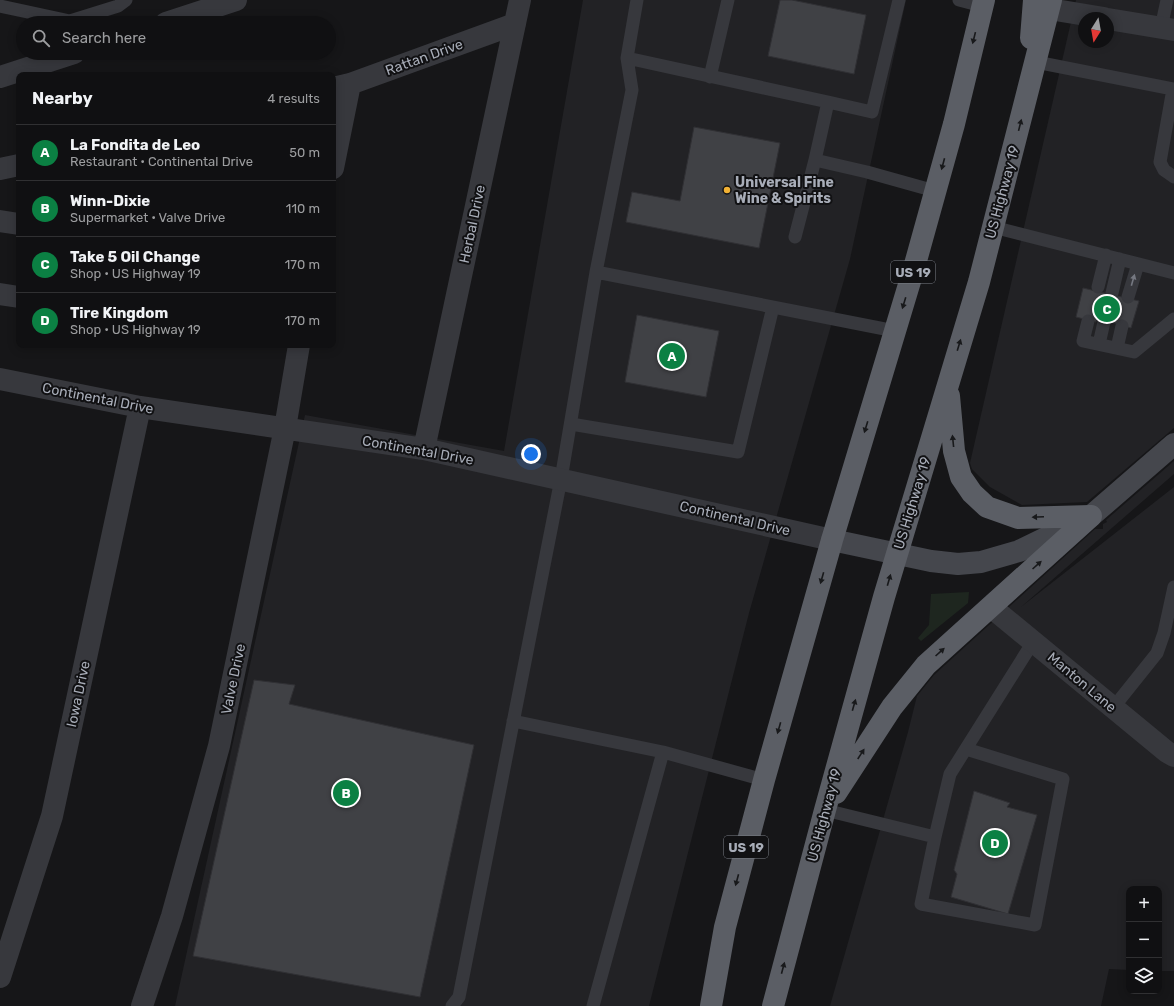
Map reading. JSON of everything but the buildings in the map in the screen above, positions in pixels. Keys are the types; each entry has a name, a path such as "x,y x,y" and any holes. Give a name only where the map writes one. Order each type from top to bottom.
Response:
{"highway":[{"name":"US 19","path":"711,1006 725,928 764,780 832,540 895,331 935,191 983,3"},
{"name":"US Highway 19","path":"773,1006 825,810 897,554 993,227 1036,62 1044,3"},
{"path":"1027,95 1044,3"},
{"path":"948,382 954,451 961,477 972,493 987,507 1018,518 1091,516"},
{"path":"825,810 892,707 926,665 1091,516"}],"main road":[{"path":"832,540 931,562 958,564 981,562 1019,551 1091,516 1174,444"}],"street":[{"path":"187,16 236,0"},
{"name":"Herbal Drive","path":"424,449 520,0"},
{"path":"1044,3 1080,12"},
{"path":"1114,20 1168,29"},
{"name":"Rattan Drive","path":"342,86 515,24"},
{"path":"0,77 52,60"},
{"path":"336,141 342,86"},
{"path":"0,169 16,166"},
{"path":"0,221 16,224"},
{"path":"0,294 16,297"},
{"name":"Valve Drive","path":"142,1006 172,916 219,746 285,428 297,348"},
{"name":"Continental Drive","path":"0,379 140,407 424,449 832,540"},
{"name":"Iowa Drive","path":"0,977 52,816 140,407"},
{"name":"Manton Lane","path":"991,607 1167,752 1174,756"}],"lane":[{"path":"84,16 118,6 126,0"},
{"path":"452,1006 459,997 561,479 596,272 632,90 626,58 637,0"},
{"path":"710,77 728,0"},
{"path":"626,58 872,112 899,0"},
{"path":"959,0 983,3"},
{"path":"1167,0 1168,29"},
{"path":"0,6 50,16"},
{"path":"1036,62 1173,88 1160,162 1169,176 1174,177"},
{"path":"795,237 828,102"},
{"path":"815,160 868,172 935,191"},
{"path":"993,227 1174,273"},
{"path":"1098,286 1106,255"},
{"path":"1112,293 1120,259"},
{"path":"1128,297 1138,264"},
{"path":"596,272 895,331"},
{"path":"571,424 738,452 773,307"},
{"path":"1088,321 1083,341 1134,352 1174,319"},
{"path":"1099,344 1104,322"},
{"path":"1117,348 1122,326"},
{"path":"1113,708 1157,653 1164,633 1174,588"},
{"path":"966,749 1063,779 1035,925 920,904 950,774 1033,642"},
{"path":"513,721 663,752 764,780"},
{"path":"594,1006 663,752"},
{"path":"825,810 935,837"}],"shaded area":[{"path":"583,0 906,0 850,259 749,613 649,1006 175,1006 305,415 504,451"},
{"path":"1076,0 1174,0 1174,428 1087,502 1022,505 990,487 972,469 970,463"},
{"path":"1174,461 1174,474 1021,607 1174,487 1174,971 1162,971 1162,886 1126,886 1126,970 1109,969 1101,1006 830,1006 917,696 934,675 1095,529 1103,529 1103,524 1107,522 1106,520"},
{"path":"969,592 968,603 921,641 918,638 929,625 931,594"}],"place":[{"name":"Universal Fine Wine & Spirits","path":"727,190"},
{"name":"Take 5 Oil Change","path":"1107,309"},
{"name":"La Fondita de Leo","path":"672,356"},
{"name":"Winn-Dixie","path":"346,793"},
{"name":"Tire Kingdom","path":"995,843"}]}
